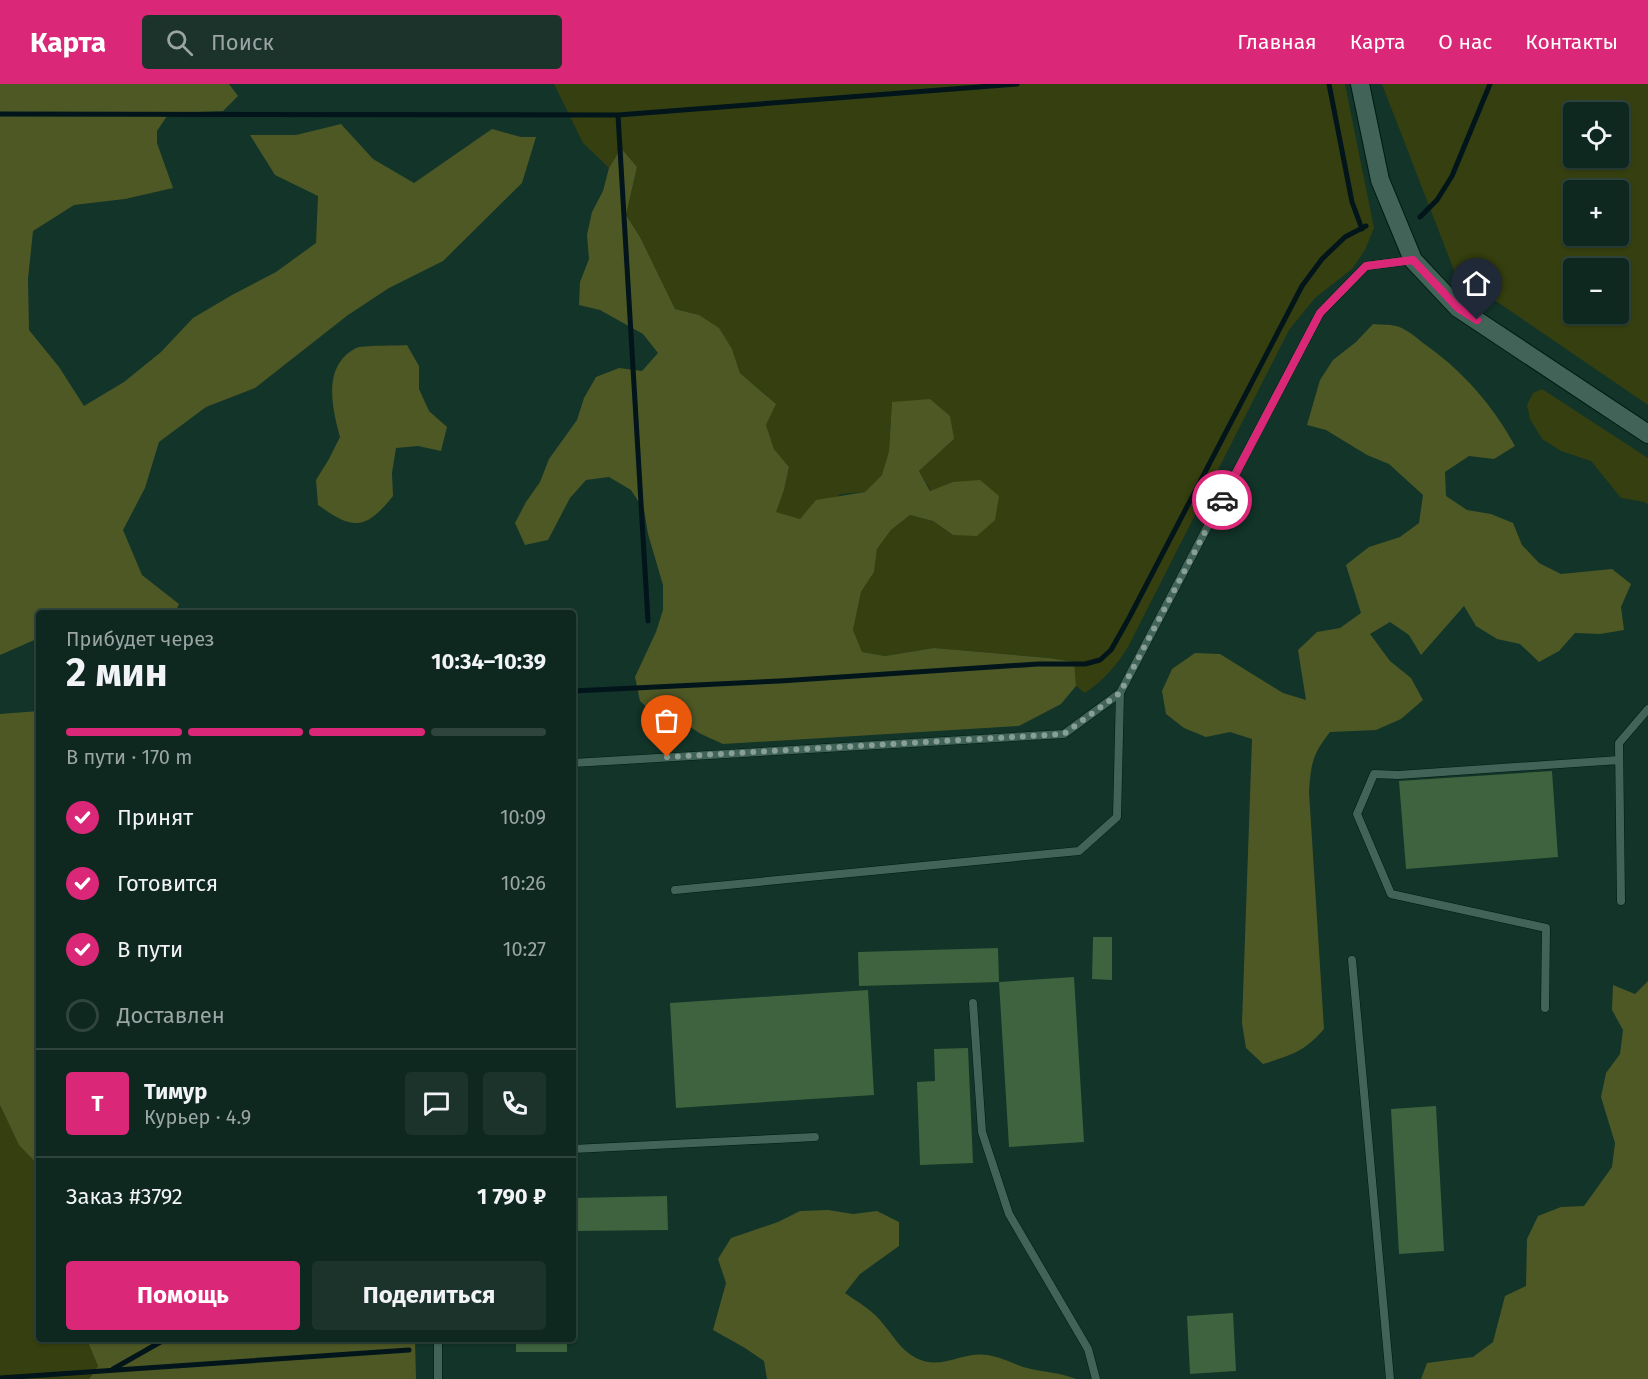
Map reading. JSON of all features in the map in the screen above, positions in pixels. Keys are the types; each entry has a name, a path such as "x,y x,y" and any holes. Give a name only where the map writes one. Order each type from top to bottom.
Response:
{"street":[{"path":"1360,84 1380,180 1413,260 1458,308 1648,434"}],"lane":[{"path":"576,763 1064,734 1120,693 1320,313 1366,266 1413,260"},
{"path":"675,890 1079,851 1117,817 1120,693"},
{"path":"1621,902 1619,743 1648,709"},
{"path":"1545,1008 1546,928 1391,894 1357,814 1374,774 1398,776 1619,760"},
{"path":"1352,960 1390,1379"},
{"path":"973,1003 982,1132 1009,1214 1088,1349 1096,1379"},
{"path":"576,1149 814,1137"},
{"path":"438,1342 438,1379"}],"green space":[{"path":"0,84 229,84 238,96 223,111 169,113 157,131 157,143 173,188 125,199 74,205 33,231 28,279 29,330 59,367 84,406 124,382 161,352 193,318 276,272 316,243 318,196 275,175 250,135 296,135 341,124 373,159 414,183 492,129 521,137 536,137 522,183 443,261 389,288 348,315 255,388 206,407 159,442 145,488 123,530 142,575 179,604 176,610 36,610 36,639 0,655"},
{"path":"554,84 1345,84 1374,228 1365,250 1352,269 1315,298 1289,330 1128,647 1109,672 1085,693 1076,686 1073,662 934,648 885,656 862,652 853,630 861,592 874,572 877,549 891,530 910,515 933,521 953,535 953,482 931,491 919,471 954,439 892,402 889,451 882,475 865,492 841,494 800,519 775,512 784,490 789,467 774,449 766,425 775,403 740,373 732,349 699,315 675,309 640,237 626,215 637,167 621,148 609,168 583,143"},
{"path":"1382,84 1648,84 1648,405 1455,273"},
{"path":"621,148 637,167 626,215 640,237 675,309 699,315 719,328 732,349 740,373 776,404 766,425 774,449 789,467 776,512 800,519 816,500 865,492 882,475 889,451 892,402 930,399 950,416 954,439 919,471 930,491 953,482 980,480 999,496 995,520 977,536 953,535 933,521 910,515 891,530 877,549 874,572 861,592 853,630 862,652 885,656 934,648 1074,662 1076,686 1061,704 1019,726 723,744 681,721 658,717 640,701 635,677 656,632 663,610 663,585 648,534 644,510 631,490 609,477 586,480 570,498 548,540 525,545 515,523 540,482 549,459 577,420 584,398 596,377 619,368 642,371 658,353 643,334 600,310 579,305 580,282 589,259 587,235 592,212 603,191 609,168"},
{"path":"1373,324 1393,325 1403,329 1451,365 1486,402 1515,446 1494,459 1469,456 1445,472 1446,496 1467,510 1491,514 1513,523 1522,545 1539,563 1561,574 1612,569 1631,584 1621,607 1624,630 1600,634 1575,633 1559,651 1539,662 1520,644 1497,639 1476,626 1464,606 1421,655 1409,635 1390,622 1370,634 1390,661 1411,678 1423,700 1401,719 1376,730 1330,732 1319,747 1312,767 1309,792 1324,1029 1310,1043 1296,1052 1263,1064 1246,1048 1242,1023 1252,739 1230,732 1206,737 1184,728 1166,714 1162,691 1172,669 1195,653 1220,654 1283,693 1306,700 1298,650 1317,632 1340,628 1361,613 1346,565 1369,547 1400,537 1419,523 1423,495 1389,464 1367,455 1326,430 1307,425 1320,380 1333,360 1356,342"},
{"path":"407,345 419,366 419,389 429,411 447,427 441,451 418,446 396,448 392,473 393,496 366,521 358,523 341,519 318,505 316,480 340,437 334,413 332,388 338,365 356,348"},
{"path":"1542,389 1648,458 1648,505 1645,502 1621,498 1591,461 1561,451 1542,439 1530,419 1527,405 1533,393"},
{"path":"36,711 36,1163 19,1145 0,1105 0,714"},
{"path":"1648,981 1648,1379 1421,1379 1427,1363 1473,1357 1493,1342 1505,1296 1526,1286 1527,1239 1538,1216 1561,1207 1584,1206 1612,1167 1615,1143 1601,1097 1606,1073 1620,1054 1623,1030 1612,1010 1613,985 1635,994"},
{"path":"0,1105 19,1144 36,1163 36,1342 88,1342 98,1366 89,1379 0,1379"},
{"path":"828,1210 853,1214 877,1211 899,1222 899,1246 860,1274 845,1293 876,1316 911,1355 925,1361 943,1362 969,1356 987,1355 1025,1368 1076,1379 767,1379 764,1361 713,1330 726,1283 718,1259 731,1238 778,1222 800,1211"},
{"path":"88,1342 415,1342 416,1379 89,1379 98,1366"}],"building":[{"path":"1552,771 1558,857 1406,869 1399,781"},
{"path":"1093,937 1112,937 1112,980 1092,979"},
{"path":"998,948 999,982 859,986 858,952"},
{"path":"1074,977 1084,1142 1009,1147 999,982"},
{"path":"868,990 874,1095 676,1108 670,1003"},
{"path":"968,1048 973,1163 920,1165 917,1082 935,1081 934,1049"},
{"path":"1436,1106 1444,1251 1399,1254 1391,1109"},
{"path":"667,1196 668,1230 576,1231 576,1198"},
{"path":"1233,1313 1236,1371 1190,1374 1187,1316"},
{"path":"516,1342 567,1342 567,1352 516,1352"}],"waterway":[{"path":"0,114 618,115 1017,84"},
{"path":"1329,84 1352,202 1362,229"},
{"path":"1420,217 1437,200 1452,176 1490,84"},
{"path":"618,115 648,621"},
{"path":"576,691 780,681 1038,664 1085,664 1100,660 1111,650 1129,618 1302,286 1322,259 1345,237 1366,226"},
{"path":"113,1369 160,1342"},
{"path":"0,1378 409,1350"}],"way so far":[{"path":"667,757 1064,734 1120,693 1222,500"}],"route":[{"path":"1222,500 1320,313 1366,266 1413,260 1458,308 1477,320"}]}
